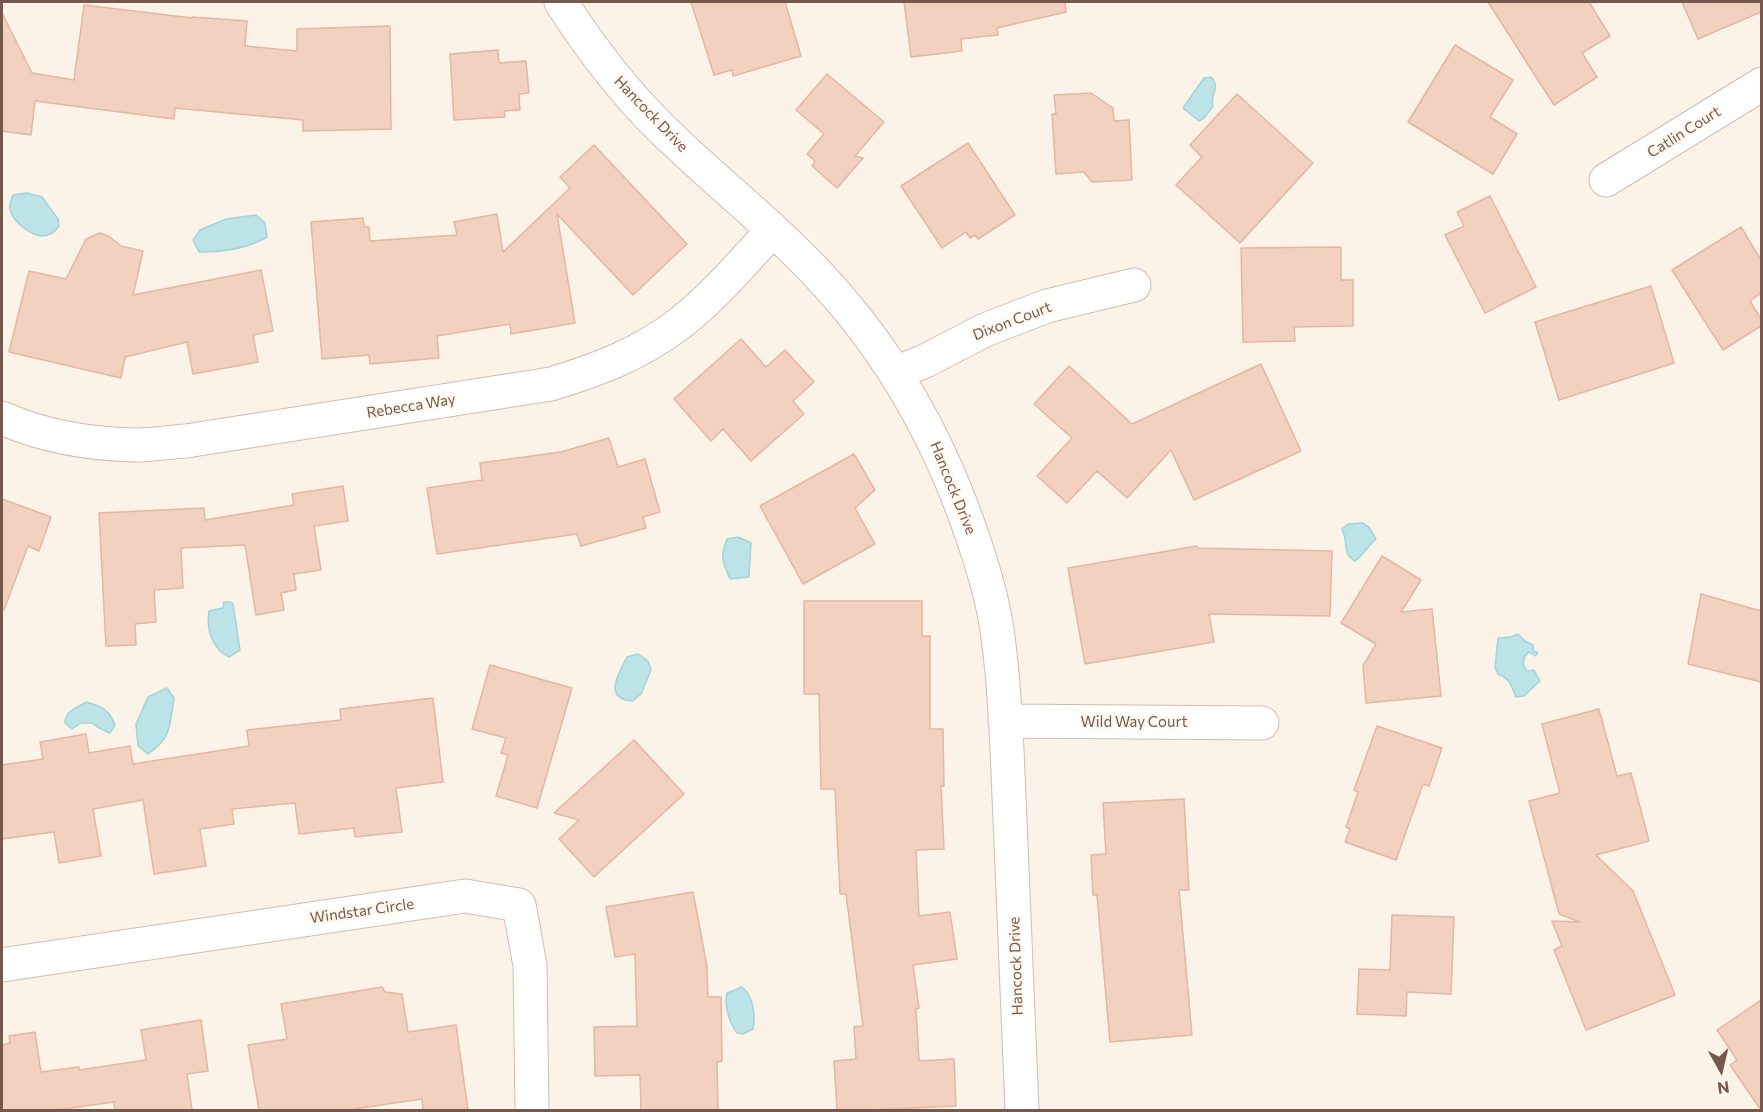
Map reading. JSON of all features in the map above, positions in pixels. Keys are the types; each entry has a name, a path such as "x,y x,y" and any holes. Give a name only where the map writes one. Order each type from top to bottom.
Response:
{"street":[{"name":"Hancock Drive","path":"561,2 585,40 622,87 663,130 773,230 825,282 874,342 934,440 964,510 983,567 997,628 1005,721 1022,1110"},
{"name":"Catlin Court","path":"1606,180 1761,84"},
{"name":"Rebecca Way","path":"2,418 20,426 65,438 137,445 186,441 550,384 607,365 639,350 679,325 714,294 773,230"},
{"name":"Dixon Court","path":"895,373 985,330 1047,306 1134,285"},
{"name":"Wild Way Court","path":"1005,721 1262,723"},
{"name":"Windstar Circle","path":"2,965 465,896 519,905 530,965 532,1110"}],"water":[{"path":"1211,77 1215,85 1213,106 1199,121 1183,108 1204,78"},
{"path":"27,193 42,197 58,219 59,226 51,234 42,236 25,229 12,214 10,205 13,195"},
{"path":"256,215 265,223 267,237 234,249 199,252 193,240 200,230 226,219"},
{"path":"1363,523 1369,527 1376,539 1355,561 1348,554 1342,529 1348,524"},
{"path":"738,537 751,543 749,577 730,579 724,563 723,550 727,539"},
{"path":"224,602 233,604 240,650 229,657 214,644 208,625 209,611 223,608"},
{"path":"1518,634 1533,645 1533,651 1538,653 1535,656 1529,652 1523,664 1527,671 1534,670 1540,681 1524,696 1516,697 1510,683 1498,674 1495,668 1498,638"},
{"path":"638,654 648,661 651,670 641,694 633,701 618,696 615,684 627,657"},
{"path":"167,688 174,698 168,730 162,742 148,754 138,746 136,724 148,697"},
{"path":"86,702 108,712 115,725 110,733 92,723 81,723 72,729 65,723 69,712"},
{"path":"742,987 751,1000 754,1018 753,1029 743,1034 737,1033 734,1029 726,1003 727,993"}],"building":[{"path":"691,2 785,2 801,56 733,76 732,70 714,75"},
{"path":"904,2 1065,2 1066,12 997,28 998,35 961,39 962,51 911,57"},
{"path":"1488,2 1589,2 1610,36 1582,53 1597,77 1554,105"},
{"path":"1682,2 1761,2 1761,12 1698,39"},
{"path":"84,5 192,18 247,21 245,46 297,51 297,29 390,26 391,129 303,131 303,120 175,108 174,119 35,101 31,135 2,131 2,13 32,73 74,80"},
{"path":"1455,45 1513,80 1490,117 1517,134 1493,174 1408,122"},
{"path":"498,50 499,63 526,61 529,93 519,94 520,110 504,111 505,117 454,120 450,54"},
{"path":"827,74 884,122 855,156 863,158 837,188 812,166 815,161 807,154 824,134 796,110"},
{"path":"1091,93 1113,108 1114,121 1129,120 1132,180 1092,182 1084,172 1056,174 1052,114 1056,114 1054,95"},
{"path":"1237,94 1313,163 1240,243 1176,185 1202,157 1190,145"},
{"path":"968,143 1015,215 978,239 975,235 970,238 966,232 942,248 901,186"},
{"path":"594,145 687,244 633,295 557,214 575,323 511,334 510,324 437,336 439,358 370,364 369,355 322,359 311,222 363,218 364,227 369,227 370,241 457,235 454,222 497,214 503,252 570,188 560,177"},
{"path":"1490,196 1536,287 1485,313 1445,235 1464,226 1457,212"},
{"path":"1741,227 1761,260 1761,293 1750,301 1761,319 1761,326 1723,350 1672,270"},
{"path":"100,233 110,237 121,246 143,251 133,295 261,270 273,331 253,335 258,362 193,374 187,342 125,357 121,378 9,352 29,271 66,279 86,239"},
{"path":"1341,247 1341,280 1353,280 1353,326 1294,327 1295,341 1243,342 1241,248"},
{"path":"1651,286 1674,363 1559,400 1535,322"},
{"path":"741,339 766,367 785,350 814,382 793,401 804,414 751,461 723,429 711,441 674,399"},
{"path":"1261,364 1301,451 1194,500 1171,450 1127,498 1097,471 1067,503 1037,476 1072,438 1034,404 1069,366 1132,424"},
{"path":"609,438 618,467 645,459 660,512 643,517 646,528 581,546 577,534 437,554 427,488 482,480 480,463 561,452"},
{"path":"854,454 875,490 855,508 875,544 803,584 760,506"},
{"path":"343,486 348,521 314,526 321,570 294,574 296,590 281,593 284,610 256,615 245,545 181,548 183,588 154,590 156,622 135,624 136,645 106,646 99,513 204,508 205,520 294,505 292,494"},
{"path":"2,499 51,517 39,551 28,546 4,610 2,610"},
{"path":"1197,546 1198,548 1332,551 1330,616 1209,614 1214,642 1085,664 1068,568"},
{"path":"1382,556 1421,580 1401,612 1432,609 1441,696 1366,703 1363,666 1376,644 1341,623"},
{"path":"1701,594 1761,611 1761,682 1688,664"},
{"path":"804,601 922,601 922,636 930,636 930,729 943,729 944,786 941,786 944,849 916,850 919,916 950,912 957,959 913,965 919,1008 916,1009 919,1061 954,1059 956,1106 837,1110 834,1061 856,1059 854,1027 863,1026 846,894 840,894 835,789 821,789 819,694 804,694"},
{"path":"490,665 572,688 537,808 496,796 508,755 501,753 506,738 472,729"},
{"path":"433,698 443,782 396,788 402,832 355,837 354,828 299,834 295,803 232,809 234,824 200,829 206,866 154,874 143,800 93,809 101,856 59,863 54,832 2,839 2,765 43,759 40,742 86,734 89,753 130,746 133,764 249,746 247,730 341,720 340,709"},
{"path":"1599,709 1617,776 1631,773 1649,841 1596,855 1633,891 1675,995 1586,1030 1554,950 1562,946 1552,921 1580,922 1559,914 1529,801 1560,793 1542,724"},
{"path":"1377,726 1442,748 1429,786 1423,784 1396,860 1345,842 1350,829 1346,827 1358,792 1354,790"},
{"path":"634,740 684,794 594,877 559,839 579,820 554,813"},
{"path":"1184,799 1189,890 1179,890 1192,1035 1110,1042 1097,895 1093,895 1091,855 1106,854 1103,803"},
{"path":"693,892 707,967 708,997 721,997 722,1061 717,1062 718,1110 641,1110 640,1075 595,1076 594,1027 637,1026 635,954 615,957 606,907"},
{"path":"1392,915 1454,917 1451,994 1407,992 1406,1016 1357,1014 1359,969 1390,970"},
{"path":"382,987 385,992 402,994 408,1032 456,1025 468,1110 423,1110 422,1099 347,1110 259,1110 248,1045 287,1039 281,1004"},
{"path":"1761,1000 1761,1110 1730,1065 1737,1060 1717,1030"},
{"path":"201,1020 208,1071 187,1074 192,1110 115,1110 114,1102 57,1110 2,1110 2,1045 10,1043 9,1036 35,1032 41,1072 79,1067 79,1070 146,1060 141,1030"}]}
